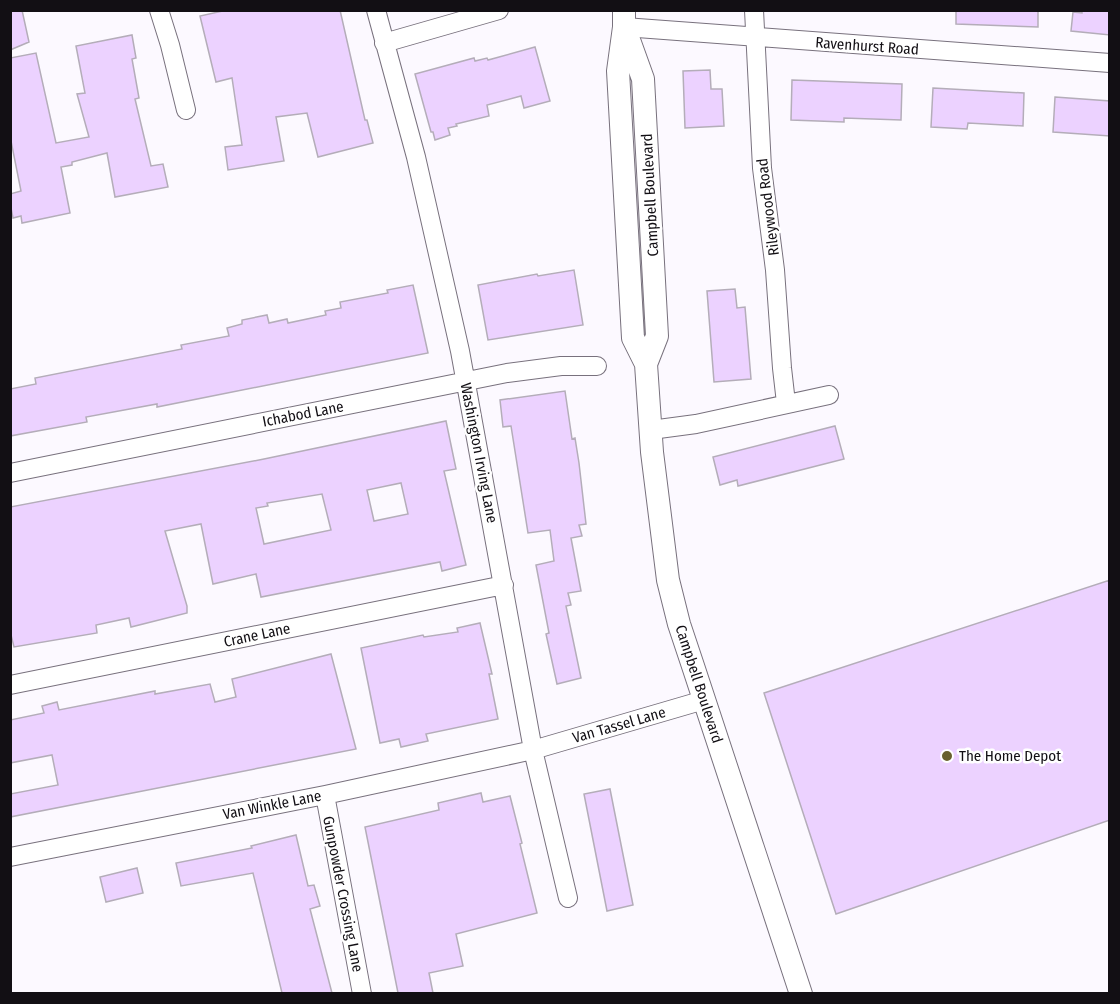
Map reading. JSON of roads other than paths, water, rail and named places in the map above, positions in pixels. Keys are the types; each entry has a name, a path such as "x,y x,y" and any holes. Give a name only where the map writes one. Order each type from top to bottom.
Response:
{"street":[{"path":"159,10 186,110"},
{"name":"Washington Irving Lane","path":"376,10 416,157 460,351 533,750 568,898"},
{"path":"384,43 500,10"},
{"name":"Rileywood Road","path":"754,10 762,168 776,270 786,403"},
{"name":"Ravenhurst Road","path":"624,19 755,38 1110,63"},
{"name":"Campbell Boulevard","path":"624,19 618,71 633,338 646,364 659,516 668,580 679,624 801,993"},
{"name":"Ichabod Lane","path":"10,473 465,381 561,366 597,366"},
{"path":"651,430 696,424 829,395"},
{"name":"Crane Lane","path":"10,685 504,585"},
{"name":"Van Tassel Lane","path":"533,750 704,700"},
{"name":"Van Winkle Lane","path":"10,857 324,795 533,750"},
{"name":"Gunpowder Crossing Lane","path":"324,795 362,993"}],"place":[{"name":"The Home Depot","path":"947,756"}]}
